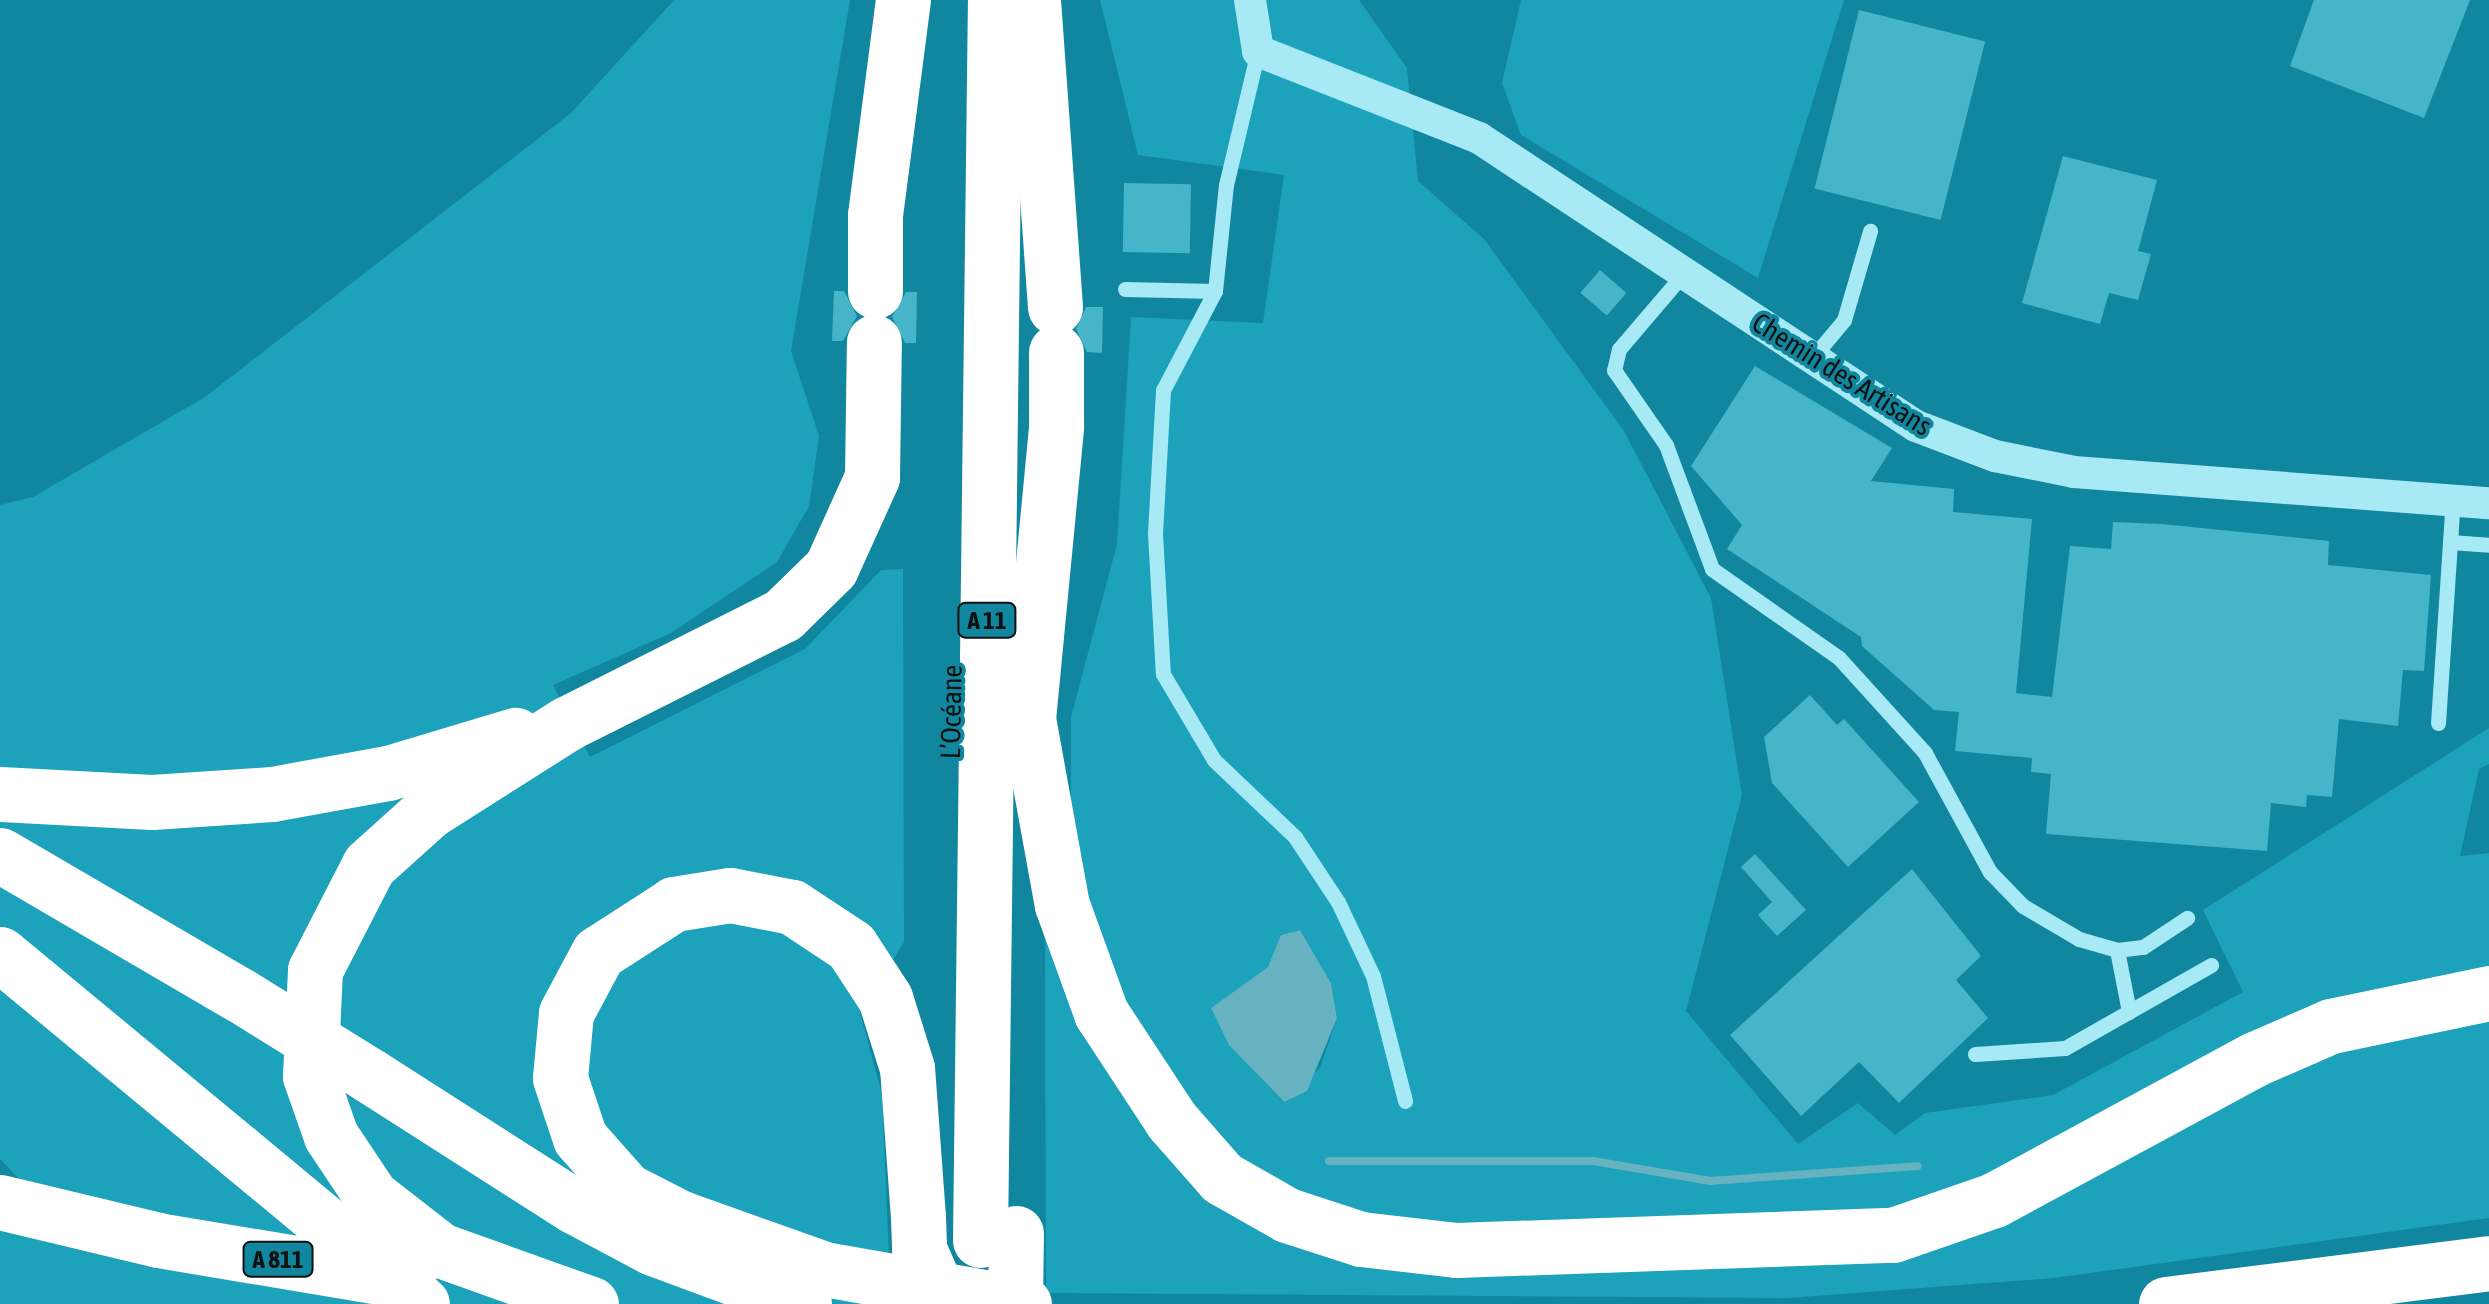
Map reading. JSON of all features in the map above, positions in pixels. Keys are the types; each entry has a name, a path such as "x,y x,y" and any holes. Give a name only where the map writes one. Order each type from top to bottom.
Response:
{"highway":[{"path":"591,1304 466,1260 413,1233 347,1167 310,1076 315,970 369,865 429,811 566,724 782,615 831,568 872,477 875,216 903,0"},
{"name":"L’Océane","path":"960,0 965,1228 979,1304"},
{"name":"L’Océane","path":"943,1304 965,1228 995,0"},
{"path":"965,1228 1027,712 1056,426 1056,329 1034,0"},
{"path":"1027,712 1062,905 1101,1013 1172,1121 1222,1178 1288,1215 1361,1239 1456,1250 1893,1234 1994,1200 2255,1059 2331,1026 2489,993"},
{"path":"0,794 152,802 272,794 388,773 566,724"},
{"path":"0,855 240,994 590,1214 653,1248 804,1304"},
{"path":"1015,1304 965,1228 885,998 851,946 792,907 730,895 657,911 598,953 566,1013 560,1078 580,1138 626,1190 681,1218 824,1269 1024,1304"},
{"path":"0,954 387,1304"},
{"path":"0,994 422,1304"},
{"name":"A 811","path":"0,1202 158,1240 559,1304"},
{"path":"2166,1304 2489,1263"},
{"path":"2356,1304 2489,1286"}],"street":[{"path":"1250,0 1258,51"},
{"name":"Chemin des Artisans","path":"1258,51 1479,138 1916,426 1995,456 2074,472 2489,503"}],"lane":[{"path":"1258,51 1226,185 1215,291 1163,390 1154,534 1162,674 1214,760 1295,837 1338,902 1373,976 1405,1101"},
{"path":"1813,358 1844,320 1870,231"},
{"path":"1684,273 1619,349 1614,370 1666,445 1712,569 1839,658 1925,753 1990,872 2023,906 2079,939 2118,950 2143,946 2187,918"},
{"path":"1125,289 1215,291"},
{"path":"2438,723 2454,500"},
{"path":"2450,542 2489,545"},
{"path":"2118,950 2129,1012"},
{"path":"1975,1054 2065,1048 2210,965"}],"shaded area":[{"path":"674,0 850,0 791,351 819,436 809,506 777,562 671,633 553,685 590,757 805,649 881,570 903,569 904,942 860,1013 882,1094 891,1304 0,1304 0,1230 88,1252 0,1159 0,505 33,497 205,397 571,113"},
{"path":"1100,0 1359,0 1407,68 1418,181 1484,239 1624,431 1711,598 1742,795 1686,1011 1798,1144 1858,1103 1895,1135 1925,1113 2053,1095 2243,992 2203,910 2489,728 2489,764 2479,769 2460,856 2489,853 2489,1218 2054,1278 1789,1298 1046,1293 1045,933 1071,823 1071,717 1117,544 1131,317 1263,323 1284,175 1138,155","holes":["1300,930 1331,983 1337,1018 1320,1068 1283,1102 1230,1045 1211,1008 1269,967 1281,935"]},
{"path":"1521,0 1844,0 1758,278 1521,135 1502,83"},
{"path":"1300,930 1331,983 1337,1018 1307,1091 1284,1102 1229,1045 1211,1008 1268,967 1281,935"}],"building":[{"path":"2314,0 2470,0 2424,118 2290,66"},
{"path":"1859,10 1985,41 1941,220 1814,189"},
{"path":"2063,156 2157,180 2138,251 2151,254 2138,300 2109,293 2100,324 2022,303"},
{"path":"1124,183 1191,184 1190,253 1123,252"},
{"path":"1600,270 1626,293 1607,316 1580,293"},
{"path":"834,291 844,291 857,316 843,341 832,341"},
{"path":"906,292 917,292 916,343 905,343 892,317"},
{"path":"1086,307 1103,307 1102,353 1087,352 1076,329"},
{"path":"1755,366 1892,448 1871,481 1954,489 1953,512 2032,519 2016,693 2052,697 2070,546 2111,549 2113,522 2162,524 2329,541 2328,565 2431,575 2424,671 2403,670 2398,726 2339,719 2332,797 2307,795 2306,807 2271,803 2267,851 2046,834 2051,774 2031,772 2032,758 1955,751 1959,712 1934,710 1862,646 1861,637 1727,549 1742,525 1691,466"},
{"path":"1810,695 1837,725 1844,719 1919,802 1848,867 1772,783 1764,737"},
{"path":"1755,854 1806,910 1777,936 1758,915 1772,902 1741,867"},
{"path":"1912,869 1981,956 1956,980 1988,1018 1899,1103 1859,1062 1801,1116 1730,1035"}],"waterway":[{"path":"1329,1161 1593,1161 1710,1181 1917,1166"}]}
